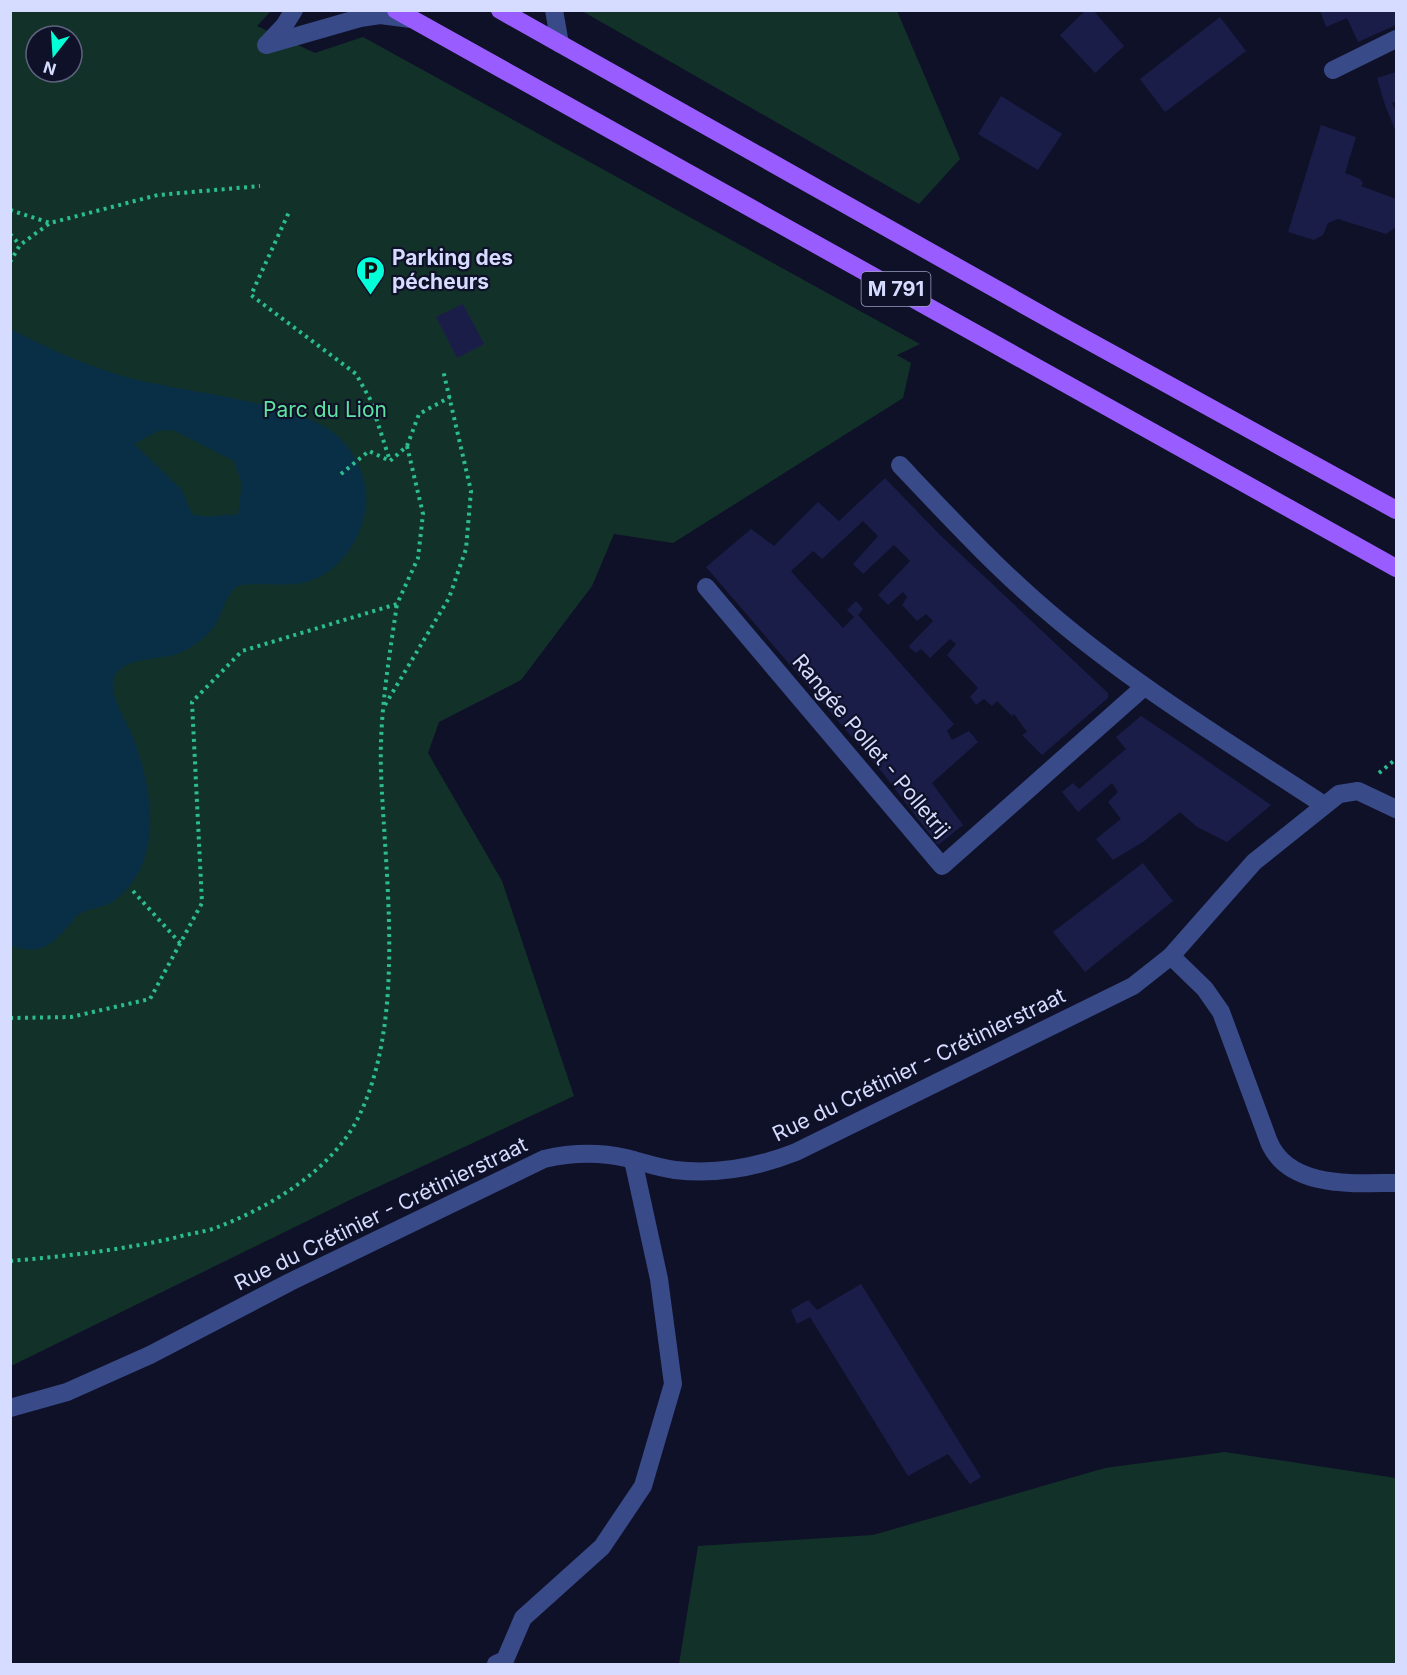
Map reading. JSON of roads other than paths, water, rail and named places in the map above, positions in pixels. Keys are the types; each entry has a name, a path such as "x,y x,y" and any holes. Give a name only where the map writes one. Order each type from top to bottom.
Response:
{"main road":[{"name":"M 791","path":"500,10 1067,329 1396,510"},
{"name":"M 791","path":"404,15 1396,568"}],"street":[{"path":"294,10 284,26 266,45 371,16 404,15"},
{"path":"554,10 560,44"},
{"path":"1333,70 1396,39"},
{"path":"900,465 956,524 1045,609 1144,687 1324,805"},
{"name":"Rangée Pollet - Polletrij","path":"706,587 942,866 1144,687"},
{"name":"Rue du Crétinier - Crétinierstraat","path":"10,1408 67,1392 150,1354 290,1282 543,1159 576,1154 609,1155 671,1170 704,1172 754,1166 782,1157 1120,994 1148,976 1171,956 1242,873 1339,794 1358,791 1396,808"},
{"path":"1171,956 1205,989 1221,1012 1269,1142 1278,1159 1296,1172 1318,1179 1347,1183 1396,1183"},
{"path":"496,1665 505,1660 523,1618 602,1547 643,1486 673,1384 659,1279 633,1160"}],"water":[{"path":"11,329 72,358 121,376 268,406 317,423 334,433 354,456 365,484 366,505 360,531 354,543 337,565 326,573 301,583 237,586 227,599 215,625 197,643 176,654 135,662 119,670 114,678 114,694 135,742 148,795 150,833 141,868 132,883 117,898 108,904 78,915 62,934 48,945 32,950 10,946","holes":["173,430 234,461 242,484 238,515 192,514 181,489 134,444 158,431"]}],"place":[{"name":"Parking des pécheurs","path":"371,296"}],"park label":[{"name":"Parc du Lion","path":"325,410"}]}
